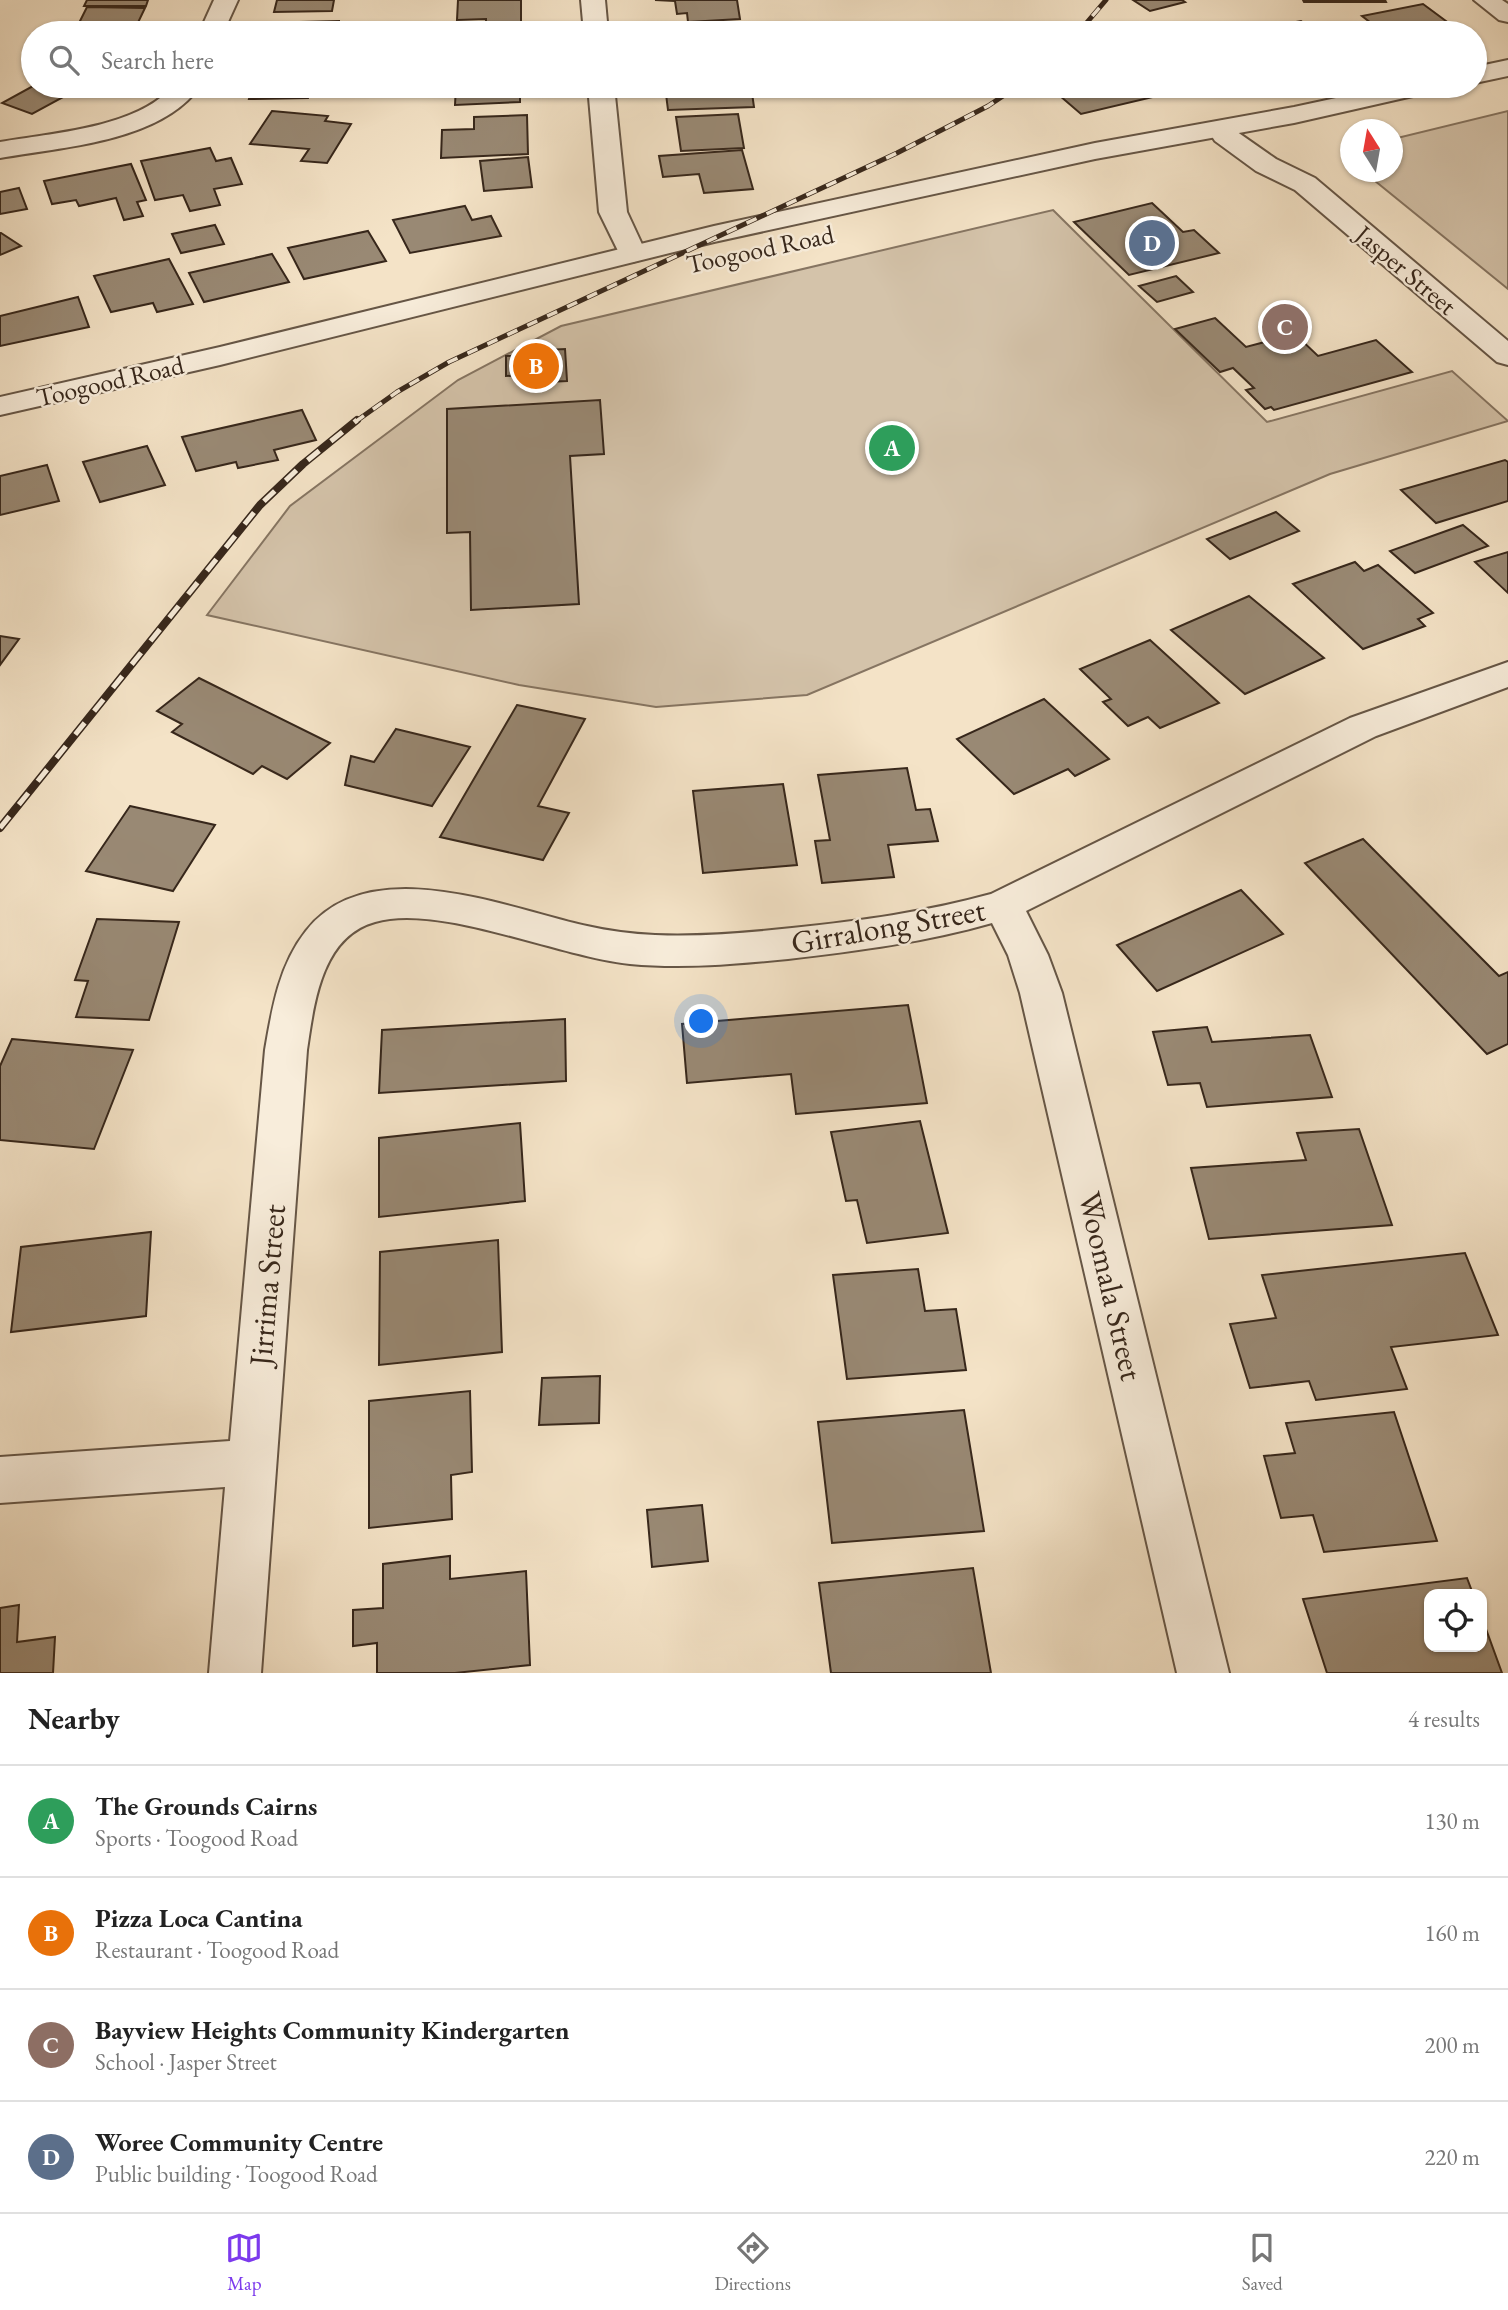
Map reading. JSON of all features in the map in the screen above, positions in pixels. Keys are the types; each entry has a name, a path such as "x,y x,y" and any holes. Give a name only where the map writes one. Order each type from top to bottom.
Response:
{"street":[{"path":"216,21 226,0"},
{"path":"593,0 595,21"},
{"path":"1486,0 1508,15"},
{"path":"1487,72 1508,68"},
{"path":"0,150 145,119 169,107 177,98"},
{"path":"602,98 613,212 639,263"},
{"name":"Toogood Road","path":"0,406 639,263 820,237 1235,129 1371,98"},
{"name":"Jasper Street","path":"1235,129 1266,165 1305,184 1508,355"},
{"name":"Girralong Street","path":"349,916 377,906 416,903 604,945 725,951 884,932 953,920 1003,905 1363,727 1508,674"},
{"name":"Woomala Street","path":"1003,905 1028,955 1041,993 1203,1673"},
{"name":"Jirrima Street","path":"235,1673 286,1050 296,989 317,945 349,916"},
{"path":"0,1480 253,1462"}],"shaded area":[{"path":"1508,111 1508,289 1376,182 1403,182 1403,137"},
{"path":"1053,210 1267,422 1452,371 1508,421 1330,474 807,695 656,707 519,685 207,615 290,506 458,380 561,326"}],"building":[{"path":"87,0 148,0 146,6 84,6"},
{"path":"277,0 334,0 332,11 274,12"},
{"path":"458,0 521,0 521,21 457,20"},
{"path":"655,0 737,0 740,19 688,21 687,13 677,14 675,1"},
{"path":"1133,0 1182,0 1185,2 1150,11"},
{"path":"1303,0 1385,0 1386,2 1304,2"},
{"path":"1423,4 1446,21 1368,21 1362,16"},
{"path":"87,7 145,8 139,21 80,21"},
{"path":"21,93 21,98 61,98 32,114 2,103"},
{"path":"455,98 520,98 520,102 455,105"},
{"path":"666,98 753,98 754,107 668,110"},
{"path":"1062,98 1149,98 1081,114"},
{"path":"272,111 328,116 325,121 351,124 327,163 301,161 309,149 250,144"},
{"path":"738,114 744,148 681,151 676,117"},
{"path":"527,115 528,154 441,158 442,130 474,129 474,117"},
{"path":"210,148 216,161 231,158 242,184 214,189 220,205 190,211 183,195 155,200 141,161"},
{"path":"742,150 753,189 704,193 699,174 663,177 659,156"},
{"path":"528,157 532,187 484,191 480,161"},
{"path":"131,164 146,200 137,202 143,216 124,220 116,198 79,206 76,200 52,204 44,181"},
{"path":"19,188 27,209 0,214 0,192"},
{"path":"1152,203 1183,232 1194,230 1219,253 1129,275 1074,222"},
{"path":"465,206 472,220 491,216 501,236 410,253 393,220"},
{"path":"215,225 224,244 181,253 172,234"},
{"path":"368,231 386,261 304,279 288,248"},
{"path":"1,233 21,246 0,255"},
{"path":"272,254 289,282 204,302 189,273"},
{"path":"169,259 193,304 157,312 153,303 111,312 94,276"},
{"path":"1176,276 1193,292 1157,302 1139,286"},
{"path":"78,297 89,327 0,346 0,316"},
{"path":"1215,318 1246,347 1295,334 1318,356 1376,340 1412,372 1274,410 1271,407 1265,409 1246,390 1254,388 1233,368 1220,372 1175,329"},
{"path":"565,349 567,381 524,383 524,375 506,376 506,356 524,355 524,351"},
{"path":"600,400 604,454 570,456 579,604 471,610 470,532 447,533 447,409"},
{"path":"302,410 316,440 274,450 278,460 238,468 236,462 196,471 182,437"},
{"path":"147,446 165,485 100,502 83,462"},
{"path":"1505,460 1508,462 1508,501 1436,523 1401,490"},
{"path":"47,465 59,501 0,515 0,476"},
{"path":"1276,512 1299,531 1230,559 1207,539"},
{"path":"1463,525 1488,546 1415,573 1390,551"},
{"path":"1508,552 1508,593 1475,562"},
{"path":"1355,562 1364,571 1378,565 1433,613 1418,619 1425,626 1363,649 1293,584"},
{"path":"1249,596 1324,658 1245,694 1171,630"},
{"path":"0,636 19,639 0,665"},
{"path":"1150,640 1219,703 1160,728 1148,717 1128,726 1103,702 1111,699 1080,669"},
{"path":"199,678 330,743 287,779 262,766 253,774 172,732 182,724 157,711"},
{"path":"1044,699 1109,759 1075,776 1068,769 1014,794 957,739"},
{"path":"517,705 585,719 538,806 569,813 543,860 440,837"},
{"path":"396,729 470,747 432,806 345,785 351,756 374,762"},
{"path":"907,768 916,810 930,809 938,841 888,845 894,877 822,883 815,841 830,840 818,775"},
{"path":"783,784 797,865 703,873 693,791"},
{"path":"130,806 215,825 173,891 86,871"},
{"path":"1363,839 1499,976 1508,972 1508,1044 1487,1054 1305,863"},
{"path":"1241,890 1283,934 1157,991 1117,945"},
{"path":"97,919 179,922 149,1020 76,1017 88,981 75,980"},
{"path":"908,1005 927,1103 796,1114 791,1074 687,1083 682,1024"},
{"path":"565,1019 566,1081 379,1093 382,1030"},
{"path":"1207,1027 1212,1042 1310,1035 1332,1097 1207,1107 1200,1083 1168,1085 1153,1032"},
{"path":"12,1039 133,1050 94,1149 0,1140 0,1066"},
{"path":"920,1121 948,1233 867,1243 857,1200 846,1201 831,1132"},
{"path":"520,1123 525,1201 379,1217 379,1138"},
{"path":"1359,1129 1392,1225 1209,1239 1191,1168 1306,1160 1297,1133"},
{"path":"151,1232 146,1316 11,1332 21,1247"},
{"path":"498,1240 502,1352 379,1365 380,1252"},
{"path":"1465,1253 1498,1335 1391,1347 1407,1389 1316,1400 1309,1381 1250,1388 1230,1324 1276,1318 1262,1275"},
{"path":"918,1269 925,1311 956,1309 966,1370 847,1379 833,1275"},
{"path":"600,1376 599,1423 539,1425 542,1378"},
{"path":"470,1391 472,1472 451,1475 452,1519 369,1528 369,1401"},
{"path":"964,1410 984,1531 832,1543 818,1422"},
{"path":"1394,1412 1437,1541 1324,1552 1313,1515 1281,1518 1264,1456 1295,1453 1286,1423"},
{"path":"702,1505 708,1561 652,1567 647,1510"},
{"path":"450,1556 450,1579 526,1571 530,1665 455,1673 377,1673 377,1643 353,1646 353,1610 383,1608 383,1564"},
{"path":"973,1568 991,1673 831,1673 819,1583"},
{"path":"1467,1578 1471,1589 1424,1589 1424,1652 1487,1652 1487,1632 1502,1673 1327,1673 1303,1599"},
{"path":"19,1605 17,1642 55,1637 53,1673 0,1673 0,1608"}],"railway":[{"path":"1088,21 1106,0"},
{"path":"355,422 397,392 449,362 897,153 1000,98"},
{"path":"0,828 260,505 303,464 357,420"}],"place":[{"name":"Woree Community Centre","path":"1152,243"},
{"name":"Bayview Heights Community Kindergarten","path":"1285,327"},
{"name":"Pizza Loca Cantina","path":"536,366"},
{"name":"The Grounds Cairns","path":"892,448"}]}
